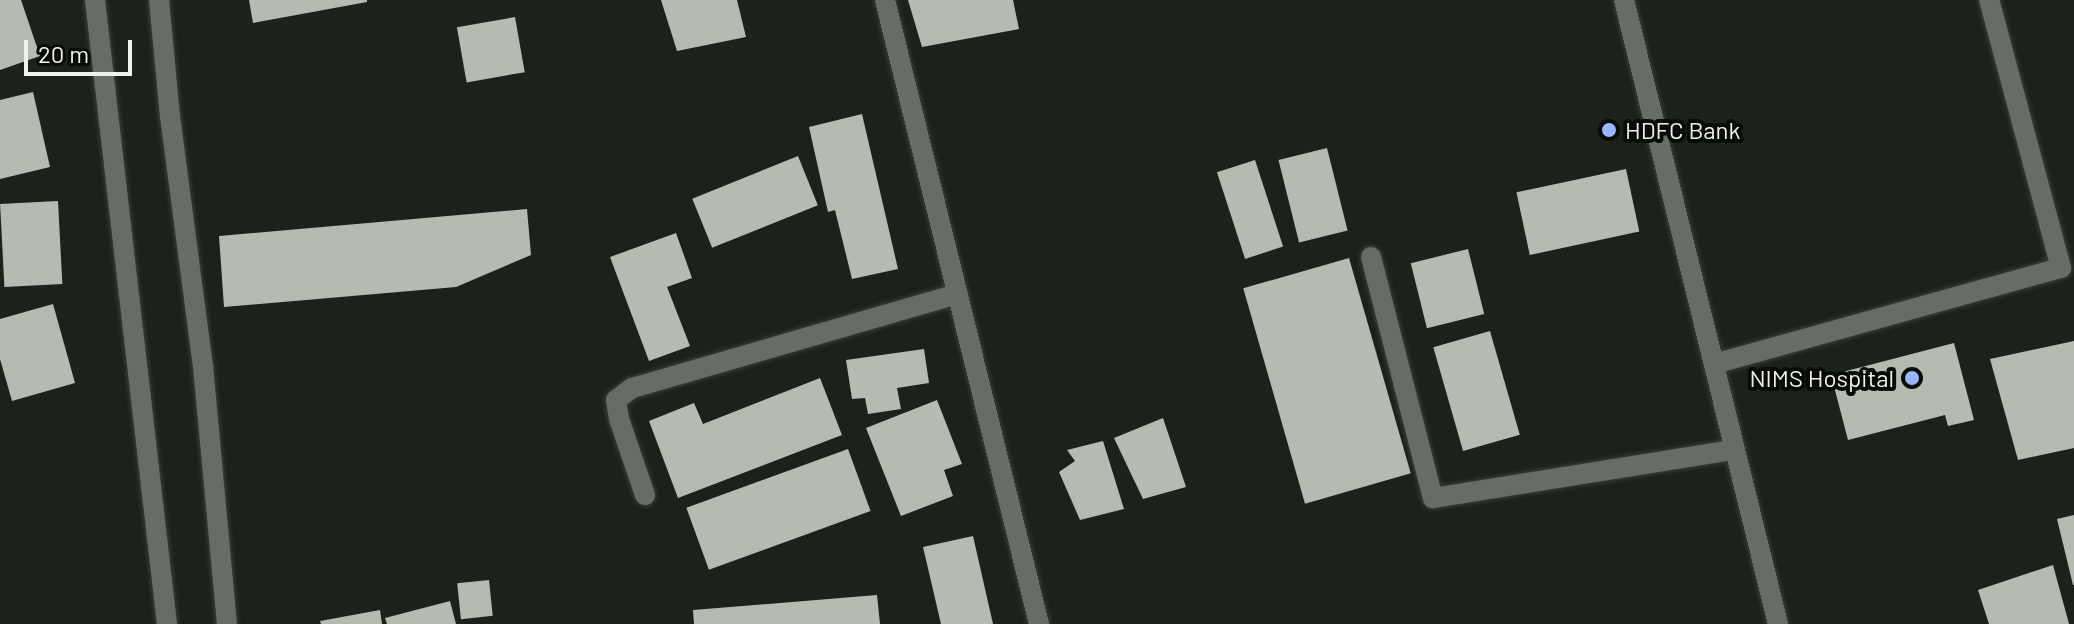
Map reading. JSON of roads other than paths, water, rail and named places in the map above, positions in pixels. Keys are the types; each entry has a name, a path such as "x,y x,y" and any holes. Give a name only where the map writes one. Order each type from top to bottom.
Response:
{"street":[{"path":"95,0 167,624"},
{"path":"159,0 170,116 203,366 227,624"},
{"path":"885,0 1039,624"},
{"path":"1624,0 1778,624"},
{"path":"1714,364 2061,268 1989,0"},
{"path":"1371,257 1433,498 1734,450"},
{"path":"645,495 617,409 616,400 632,388 958,294"}],"place":[{"name":"HDFC Bank","path":"1609,130"},
{"name":"NIMS Hospital","path":"1912,378"}]}
